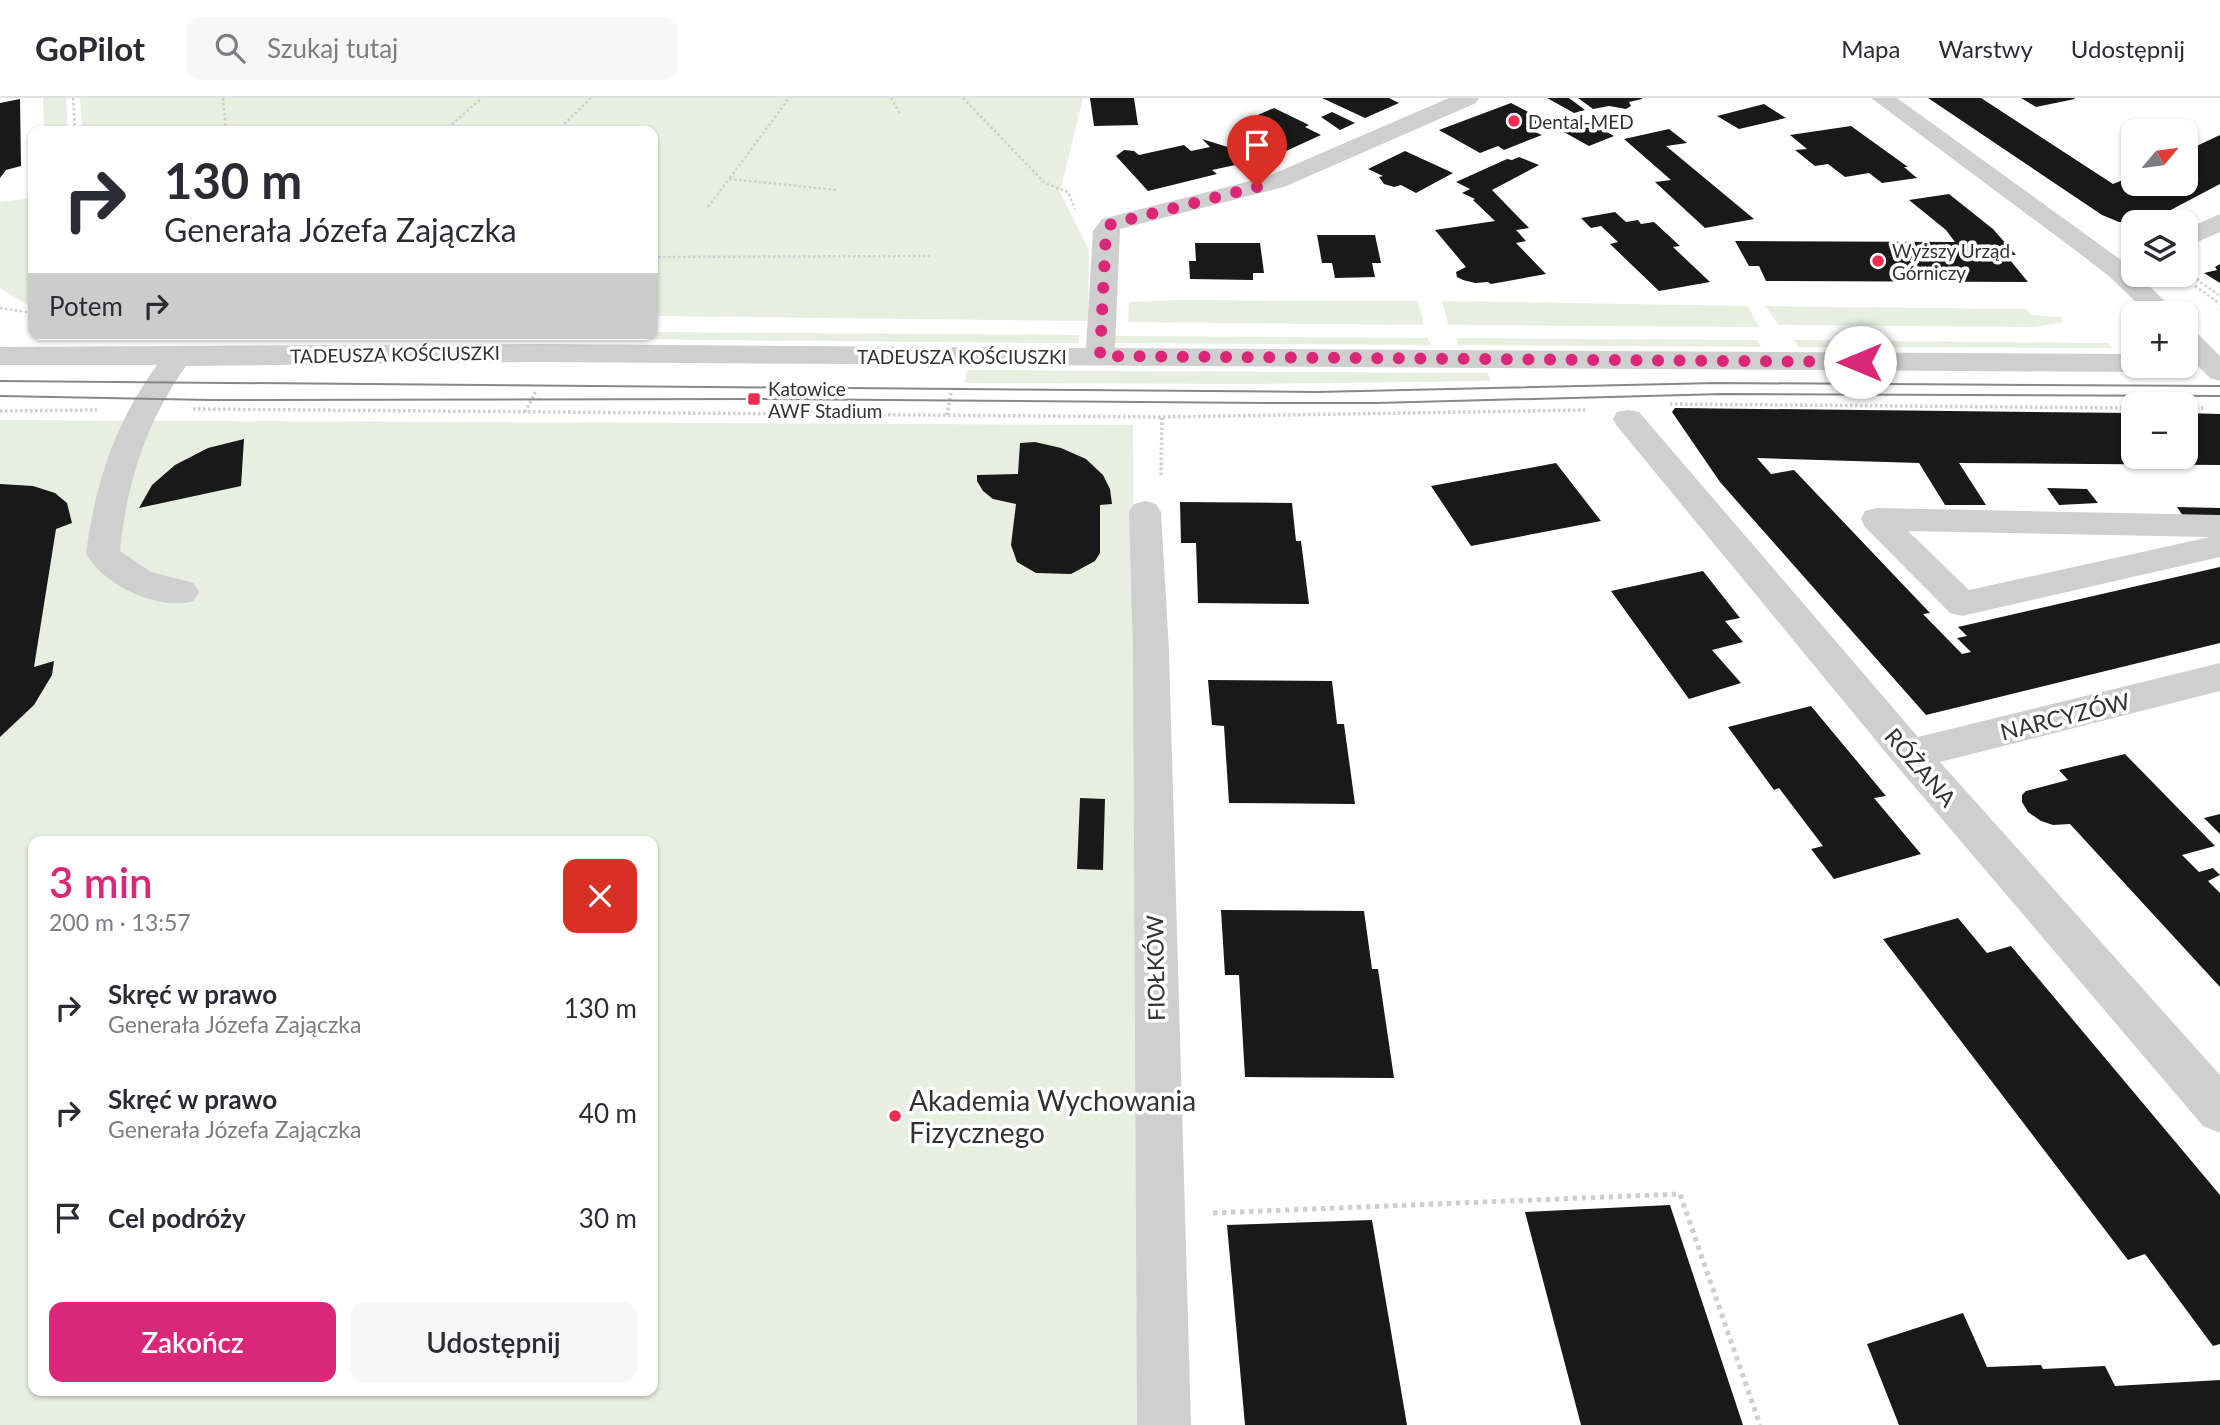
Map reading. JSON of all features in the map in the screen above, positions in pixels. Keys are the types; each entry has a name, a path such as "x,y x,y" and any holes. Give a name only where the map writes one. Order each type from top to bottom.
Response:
{"street":[{"path":"1100,356 1106,231 1111,224 1275,182 1468,98"},
{"path":"1882,98 2053,220 2121,264"},
{"path":"2198,233 2220,222"},
{"path":"2142,287 2153,301"},
{"name":"TADEUSZA KOŚCIUSZKI","path":"0,356 527,353 2121,363"},
{"path":"177,357 148,399 129,438 106,525 103,555 120,573 153,588 182,592"},
{"name":"RÓŻANA","path":"1643,412 1910,754 2220,1110"},
{"name":"FIOŁKÓW","path":"1153,494 1153,903 1164,1425"},
{"path":"2220,526 1877,519 1962,604 2220,546"},
{"name":"NARCYZÓW","path":"1910,754 2220,677"}],"path":[{"path":"73,98 75,126"},
{"path":"223,98 226,126"},
{"path":"450,126 482,98"},
{"path":"562,126 591,98"},
{"path":"708,207 789,98"},
{"path":"891,98 901,115"},
{"path":"963,98 1045,183 1068,192 1079,219 1106,242"},
{"path":"729,179 837,190"},
{"path":"658,257 932,256"},
{"path":"2197,287 2220,304"},
{"path":"0,308 28,312"},
{"path":"1643,412 2121,408"},
{"path":"201,409 1162,416 1591,409"},
{"path":"1153,494 1162,416"},
{"path":"1201,1213 1680,1194 1760,1425"}],"green space":[{"path":"43,98 66,98 68,126 44,126"},
{"path":"80,98 1083,98 1060,192 1089,250 1088,321 658,316 658,126 82,126"},
{"path":"28,199 28,304 0,288 0,202"},
{"path":"1418,301 1424,325 1128,322 1129,302"},
{"path":"1442,301 1748,306 1759,327 1448,325"},
{"path":"1765,306 2026,309 2032,315 2061,317 2063,322 2035,327 1779,325"},
{"path":"658,332 1079,335 1079,343 658,339"},
{"path":"1115,336 1428,338 1431,345 1115,343"},
{"path":"1456,338 1757,340 1761,347 1458,345"},
{"path":"1794,340 2108,343 2112,348 1798,347"},
{"path":"967,370 1488,373 1491,381 1258,384 965,383"},
{"name":"Akademia Wychowania Fizycznego","path":"0,420 1133,425 1138,1425 0,1425"}],"building":[{"path":"1090,98 1134,98 1138,125 1094,126"},
{"path":"1322,98 1389,98 1399,103 1365,118"},
{"path":"1547,98 1569,98 1585,110 1574,113"},
{"path":"1578,98 1642,99 1629,102 1631,106 1626,109 1609,106 1593,109"},
{"path":"1928,98 1981,98 2113,184 2121,181 2121,196 2197,196 2171,210 2121,210 2121,222 2102,215"},
{"path":"2021,98 2074,98 2075,99 2036,107"},
{"path":"20,99 21,166 6,170 0,178 0,103"},
{"path":"1511,103 1553,125 1535,132 1542,135 1504,150 1498,146 1480,153 1439,130"},
{"path":"1764,104 1786,118 1739,129 1717,116"},
{"path":"1274,108 1309,125 1305,127 1321,135 1286,151 1235,125"},
{"path":"1332,112 1355,123 1340,130 1321,117"},
{"path":"1589,122 1614,136 1589,146 1562,131"},
{"path":"1851,126 1908,167 1904,167 1917,178 1882,183 1869,173 1845,177 1828,164 1815,166 1795,150 1807,149 1790,135"},
{"path":"1669,129 1687,143 1666,146 1754,219 1705,228 1655,182 1671,180 1624,139"},
{"path":"2220,135 2220,184 2198,196 2198,145"},
{"path":"1202,139 1234,149 1249,162 1212,170 1217,174 1148,191 1116,156 1124,150 1134,151 1139,155 1184,145 1191,151 1210,147"},
{"path":"1405,151 1453,173 1416,193 1401,185 1394,187 1384,184 1379,177 1383,176 1368,169"},
{"path":"1519,157 1539,165 1492,190 1529,228 1516,230 1526,241 1516,243 1546,274 1491,284 1463,280 1457,277 1456,272 1466,267 1435,230 1495,221 1473,200 1475,199 1462,193 1470,189 1456,182 1507,159"},
{"name":"Wyższy Urząd Górniczy","path":"1949,194 1993,229 2016,255 2006,255 2028,282 1766,281 1759,266 1749,266 1735,241 1955,242 1946,230 1909,200"},
{"path":"1615,212 1626,222 1654,222 1680,246 1673,247 1710,282 1659,291 1610,244 1618,242 1601,226 1591,228 1581,218"},
{"path":"1317,235 1375,235 1381,263 1372,263 1375,277 1335,278 1332,263 1322,263"},
{"path":"1195,243 1260,243 1264,273 1253,273 1253,280 1190,279 1189,261 1196,261"},
{"path":"2220,264 2220,283 2204,273 2217,270 2215,267"},
{"path":"1675,408 2121,413 2121,464 1959,463 1986,505 1945,505 1919,463 1757,458 1771,474 1794,470 1930,613 1923,614 1962,654 1971,652 1957,638 1967,636 1958,627 2220,567 2220,643 1926,715 1720,482 1672,412"},
{"path":"2198,413 2220,414 2220,465 2198,465"},
{"path":"244,439 241,486 139,508 152,485 175,465 208,448"},
{"path":"1035,442 1061,448 1086,459 1103,475 1110,489 1112,504 1100,505 1100,553 1095,561 1071,574 1036,573 1017,562 1011,545 1016,504 993,499 983,491 977,481 977,475 1018,474 1020,443"},
{"path":"1556,463 1601,521 1471,546 1431,486"},
{"path":"0,484 33,486 55,493 67,503 72,523 56,529 34,667 54,661 52,675 34,705 0,737"},
{"path":"2047,488 2087,489 2098,503 2059,505"},
{"path":"1180,502 1292,503 1296,541 1301,541 1309,604 1198,603 1196,543 1181,543"},
{"path":"2177,507 2220,508 2220,522 2187,522"},
{"path":"1703,571 1740,618 1725,621 1743,642 1712,650 1741,683 1689,699 1611,591"},
{"path":"1208,680 1332,681 1337,724 1344,724 1355,804 1229,803 1224,726 1212,725"},
{"path":"1811,706 1886,796 1874,798 1921,854 1834,879 1811,849 1823,846 1779,788 1774,790 1728,727"},
{"path":"2125,754 2215,846 2182,855 2199,872 2213,868 2220,875 2208,881 2220,893 2220,987 2070,824 2053,825 2041,821 2028,812 2022,802 2022,795 2026,791 2068,780 2059,770"},
{"path":"1080,798 1105,799 1103,870 1077,869"},
{"path":"2220,814 2220,834 2204,818"},
{"path":"1221,910 1364,911 1372,969 1378,969 1394,1078 1245,1077 1239,975 1225,975"},
{"path":"1958,918 1987,953 2011,946 2220,1195 2220,1344 2213,1346 2145,1254 2128,1260 1883,939"},
{"path":"1670,1205 1743,1425 1581,1425 1525,1212"},
{"path":"1372,1220 1407,1425 1245,1425 1227,1225"},
{"path":"1963,1313 1987,1367 2041,1365 2043,1369 2105,1366 2115,1386 2220,1380 2220,1425 1899,1425 1867,1344"}],"tram line":[{"path":"0,381 1317,392 1717,383 2220,386"},
{"path":"0,396 211,400 754,399 1265,403 1376,403 1723,394 2220,396"}],"place":[{"name":"Dental-MED","path":"1514,121"},
{"name":"Wyższy Urząd Górniczy","path":"1878,261"},
{"name":"Katowice AWF Stadium","path":"754,399"},
{"name":"Akademia Wychowania Fizycznego","path":"895,1116"}],"route":[{"path":"1257,187 1111,224 1106,231 1100,356 1860,362"}]}
